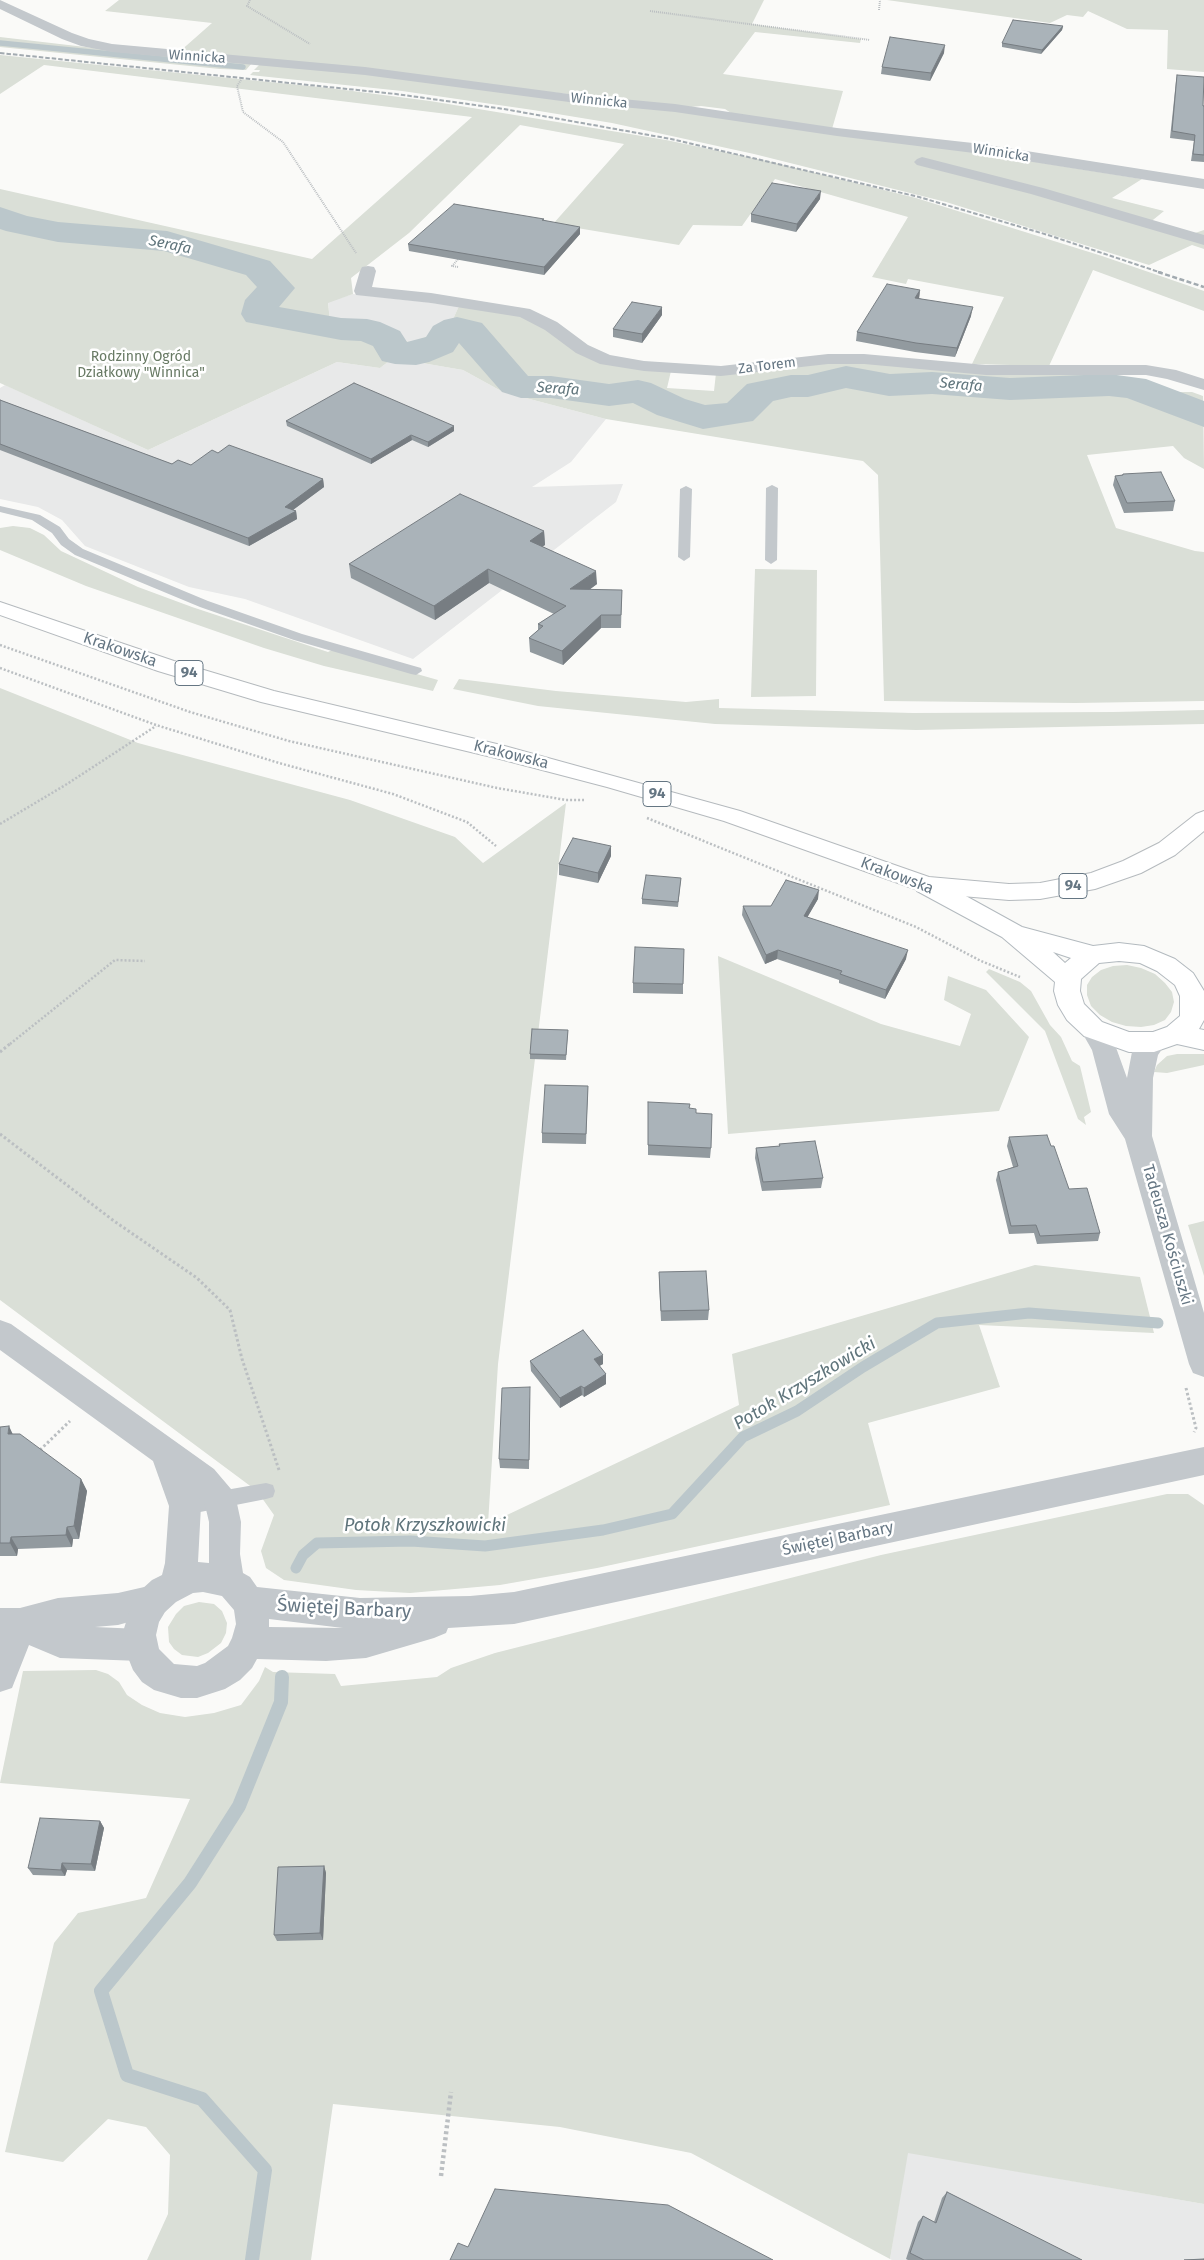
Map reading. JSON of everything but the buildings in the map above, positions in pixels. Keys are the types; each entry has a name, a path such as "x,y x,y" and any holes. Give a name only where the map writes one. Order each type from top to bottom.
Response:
{"main road":[{"name":"Krakowska","path":"0,608 166,666 269,697 501,752 615,782 732,816 926,885 1011,931 1093,956"},
{"name":"94","path":"926,885 1009,892 1040,891 1095,881 1132,867 1167,849 1204,819"},
{"name":"Krakowska","path":"1011,931 1068,979"},
{"path":"1165,1038 1190,1022 1199,1008 1184,979 1166,965 1156,959 1132,953 1108,953 1093,956 1079,964 1068,979 1066,991 1076,1014 1093,1028 1104,1034 1130,1042 1165,1038 1204,1040"}],"street":[{"name":"Winnicka","path":"0,4 67,36 86,43 112,48 309,66 569,98 675,108 808,128 965,147 1204,184"},
{"path":"965,147 929,163 1037,191 1204,240"},
{"name":"Za Torem","path":"368,271 362,291 431,298 524,313 551,326 582,349 606,360 644,366 721,371 822,360 864,359 986,370 1146,370 1170,374 1204,385"},
{"name":"Tadeusza Kościuszki","path":"1093,1028 1105,1049 1123,1114 1138,1136"},
{"name":"Tadeusza Kościuszki","path":"1165,1038 1145,1052 1140,1078 1138,1136 1204,1364"},
{"path":"0,1333 166,1452 203,1479 220,1499 225,1522 224,1554 238,1592 253,1624 248,1644 240,1657 228,1668 197,1682 181,1682 166,1678 154,1670 145,1659 140,1645 139,1635 144,1617 165,1592 181,1562 185,1506 166,1452"},
{"name":"Świętej Barbary","path":"238,1592 360,1614 470,1612 514,1608 1204,1461"},
{"path":"10,1624 58,1614 118,1609 203,1577 238,1592"},
{"name":"Świętej Barbary","path":"248,1644 326,1645 366,1642 470,1612"},
{"path":"10,1624 60,1642 140,1645"},
{"path":"0,1676 10,1624"}],"lane":[{"path":"771,560 772,488"},
{"path":"684,556 686,490"},
{"path":"2,511 36,517 56,530 65,542 79,552 204,604 298,638 416,671"},
{"path":"185,1506 266,1491"}],"path":[{"path":"250,0 247,6 320,50 309,66"},
{"path":"879,10 880,0"},
{"path":"650,11 870,40"},
{"path":"237,86 244,112 283,142 368,271"},
{"path":"458,267 452,266 464,253"},
{"path":"0,645 190,712 289,741 543,797 566,800 590,800"},
{"path":"0,668 156,725 279,763 393,794 466,822 496,846"},
{"path":"0,824 67,784 156,725"},
{"path":"640,816 916,927 981,961 1023,978"},
{"path":"0,1052 115,960 145,961"},
{"path":"0,1134 114,1221 197,1278 230,1310 242,1359 279,1471"},
{"path":"40,1450 65,1426"},
{"path":"441,2176 452,2092"}],"shaded area":[{"path":"353,294 459,306 449,328 410,343 381,327 330,321 328,302"},
{"path":"393,358 463,370 503,392 606,419 571,462 532,487 623,484 616,502 413,659 245,599 189,587 85,546 62,520 38,507 0,499 0,388 5,385 148,450 337,362 380,368"},
{"path":"907,2152 1204,2204 1204,2260 892,2260 890,2259"}],"green space":[{"path":"119,0 764,0 752,24 861,39 860,43 755,32 723,74 843,91 832,129 731,113 725,109 701,106 691,107 178,53 212,23 105,11"},
{"path":"887,0 1204,0 1204,72 1167,69 1168,30 1127,29 1088,11 1083,17 1067,15 1050,23"},
{"path":"0,37 145,54 252,63 246,70 220,69 0,47"},
{"name":"Rodzinny Ogród Działkowy \"Winnica\"","path":"0,55 329,88 430,101 666,140 767,161 916,198 1102,256 1204,291 1204,311 1093,270 1049,366 972,364 1004,297 908,279 906,284 872,277 908,217 775,179 742,226 693,225 679,245 553,224 624,144 520,125 409,233 351,278 353,294 328,303 330,321 381,327 410,343 449,328 459,306 519,315 545,328 583,354 671,371 667,388 714,391 716,373 842,361 1114,375 1126,377 1155,392 1192,392 1203,396 1204,469 1184,458 1173,446 1087,455 1116,528 1204,552 1204,701 1075,703 884,701 878,475 863,461 606,419 503,392 463,370 393,358 380,368 337,362 148,450 0,383 0,189 312,259 472,117 44,65 0,94"},
{"path":"260,64 333,70 673,110 937,146 1142,179 1112,198 1164,211 1148,224 1192,234 1204,230 1204,249 1192,245 1149,265 946,202 754,154 612,123 533,110 402,91 250,75 253,72 259,72 260,70 254,70"},
{"path":"13,526 30,528 44,535 61,551 138,587 192,607 328,652 332,650 438,680 433,691 324,666 264,648 86,586 0,550 0,528"},
{"path":"755,569 817,570 816,696 751,697"},
{"path":"459,679 556,691 686,702 719,699 719,708 913,713 1204,710 1204,724 916,730 715,724 538,706 453,689"},
{"path":"0,688 138,743 350,800 455,837 483,863 566,803 498,1364 488,1524 739,1405 732,1354 1035,1265 1140,1277 1154,1333 979,1325 1000,1387 868,1423 890,1505 597,1568 500,1585 410,1593 356,1590 284,1580 266,1568 261,1551 274,1515 257,1491 0,1300"},
{"path":"718,956 881,1024 960,1046 971,1014 944,1000 948,976 986,990 1029,1037 999,1111 728,1134"},
{"path":"1127,965 1155,974 1172,992 1174,1002 1171,1012 1165,1020 1154,1025 1141,1027 1126,1026 1112,1022 1100,1015 1091,1006 1087,995 1087,985 1092,977 1101,970 1113,966"},
{"path":"989,969 1020,982 1031,991 1050,1025 1061,1037 1072,1061 1080,1066 1091,1112 1084,1117 1086,1125 1078,1119 1045,1031 986,972"},
{"path":"1204,1054 1204,1065 1167,1073 1154,1072 1157,1065 1167,1056"},
{"path":"1204,1221 1204,1276 1188,1225"},
{"path":"1167,1494 1188,1494 1204,1505 1204,2204 908,2153 890,2259 691,2153 560,2127 333,2104 311,2260 147,2260 168,2214 170,2155 146,2127 108,2119 63,2162 5,2152 54,1943 78,1913 146,1898 190,1799 0,1783 23,1671 96,1670 108,1674 119,1682 127,1695 142,1705 160,1713 185,1717 214,1713 241,1705 259,1681 265,1667 273,1672 335,1674 341,1686 437,1677 451,1668 495,1653 881,1555"},
{"path":"199,1602 214,1604 222,1611 227,1623 226,1633 221,1643 208,1653 198,1657 182,1655 169,1642 168,1627 176,1614 184,1606"}],"waterway":[{"path":"0,43 243,67"},
{"name":"Serafa","path":"0,217 18,224 58,232 167,241 258,268 277,288 263,300 259,314 341,329 367,330 387,339 395,353 416,354 440,344 446,334 457,328 469,331 515,384 521,387 551,387 609,395 638,391 671,407 703,417 739,413 760,392 791,386 808,386 846,377 871,380 889,385 932,383 1010,389 1109,385 1133,387 1204,415"},
{"name":"Potok Krzyszkowicki","path":"296,1568 303,1555 317,1543 411,1541 485,1546 603,1530 672,1514 743,1437 797,1411 863,1367 937,1323 1029,1313 1158,1323"},
{"name":"Potok Krzyszkowicki","path":"252,2260 265,2170 202,2099 127,2075 101,1991 190,1883 239,1806 281,1702 282,1677"}],"railway":[{"path":"0,53 396,94 504,109 671,139 919,197 1048,235 1162,273"},
{"path":"1158,272 1204,287"}]}
